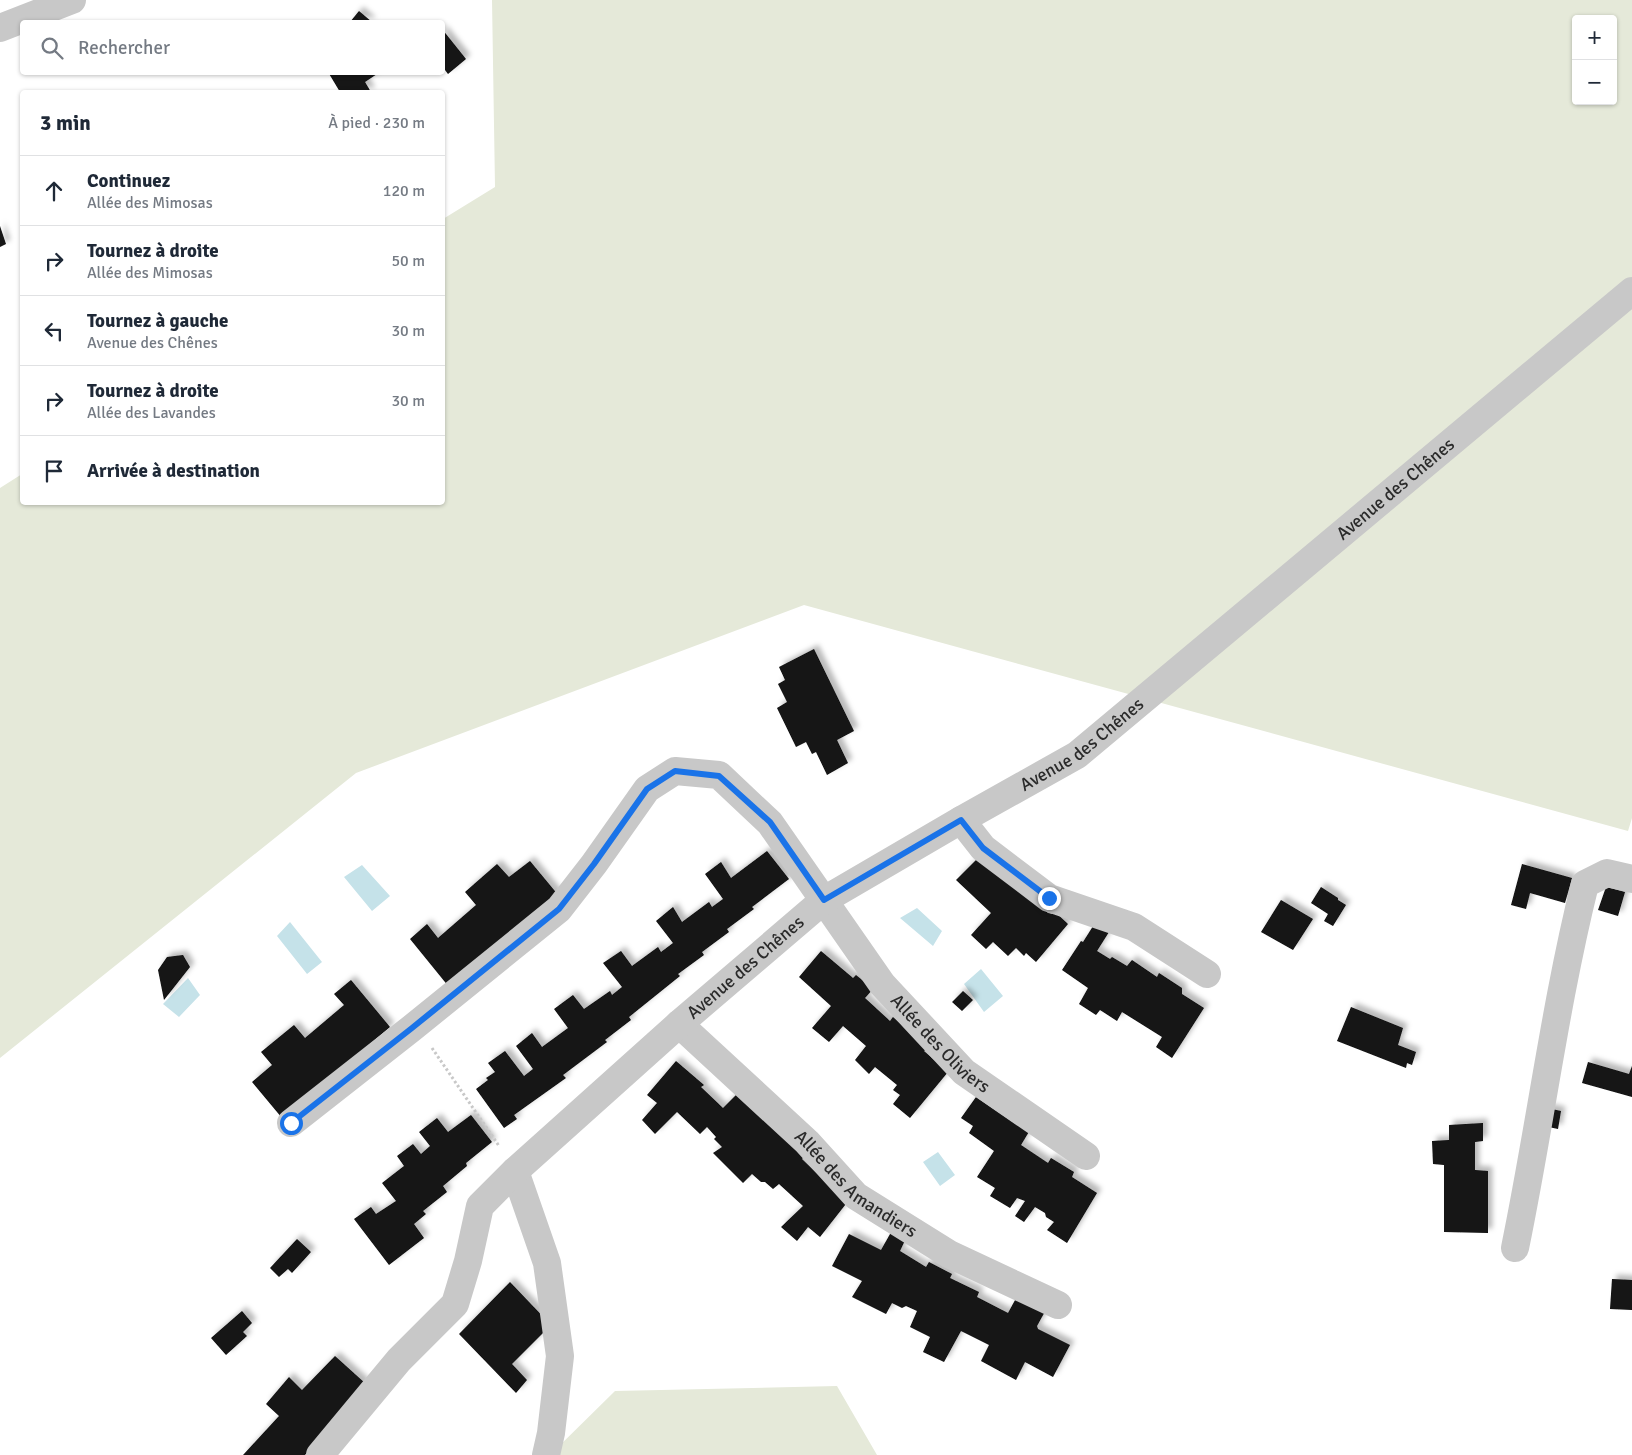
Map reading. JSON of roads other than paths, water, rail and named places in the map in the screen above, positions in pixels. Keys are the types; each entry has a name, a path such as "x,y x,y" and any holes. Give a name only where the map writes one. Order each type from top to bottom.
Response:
{"street":[{"path":"21,20 72,0"},
{"path":"0,28 20,20"},
{"name":"Avenue des Chênes","path":"320,1455 399,1360 455,1304 468,1261 480,1206 516,1171 679,1024 824,900 961,820 1078,755 1632,291"},
{"name":"Allée des Oliviers","path":"291,1123 559,909 594,864 647,789 675,771 719,776 770,822 882,984 964,1072 1086,1156"},
{"path":"961,820 983,848 1049,898 1134,927 1207,974"},
{"path":"1515,1248 1530,1177 1544,1080 1569,947 1585,884 1607,873 1632,879"},
{"name":"Allée des Amandiers","path":"679,1024 807,1142 856,1196 949,1254 1058,1305"},
{"path":"516,1171 547,1263 560,1356 551,1433 546,1455"}],"water":[{"path":"362,865 390,896 372,911 344,877"},
{"path":"917,908 942,931 933,946 900,918"},
{"path":"290,922 322,962 307,974 277,936"},
{"path":"981,969 1003,996 984,1012 964,984"},
{"path":"188,978 200,995 179,1017 163,1004"},
{"path":"938,1152 955,1175 940,1186 923,1162"}]}
